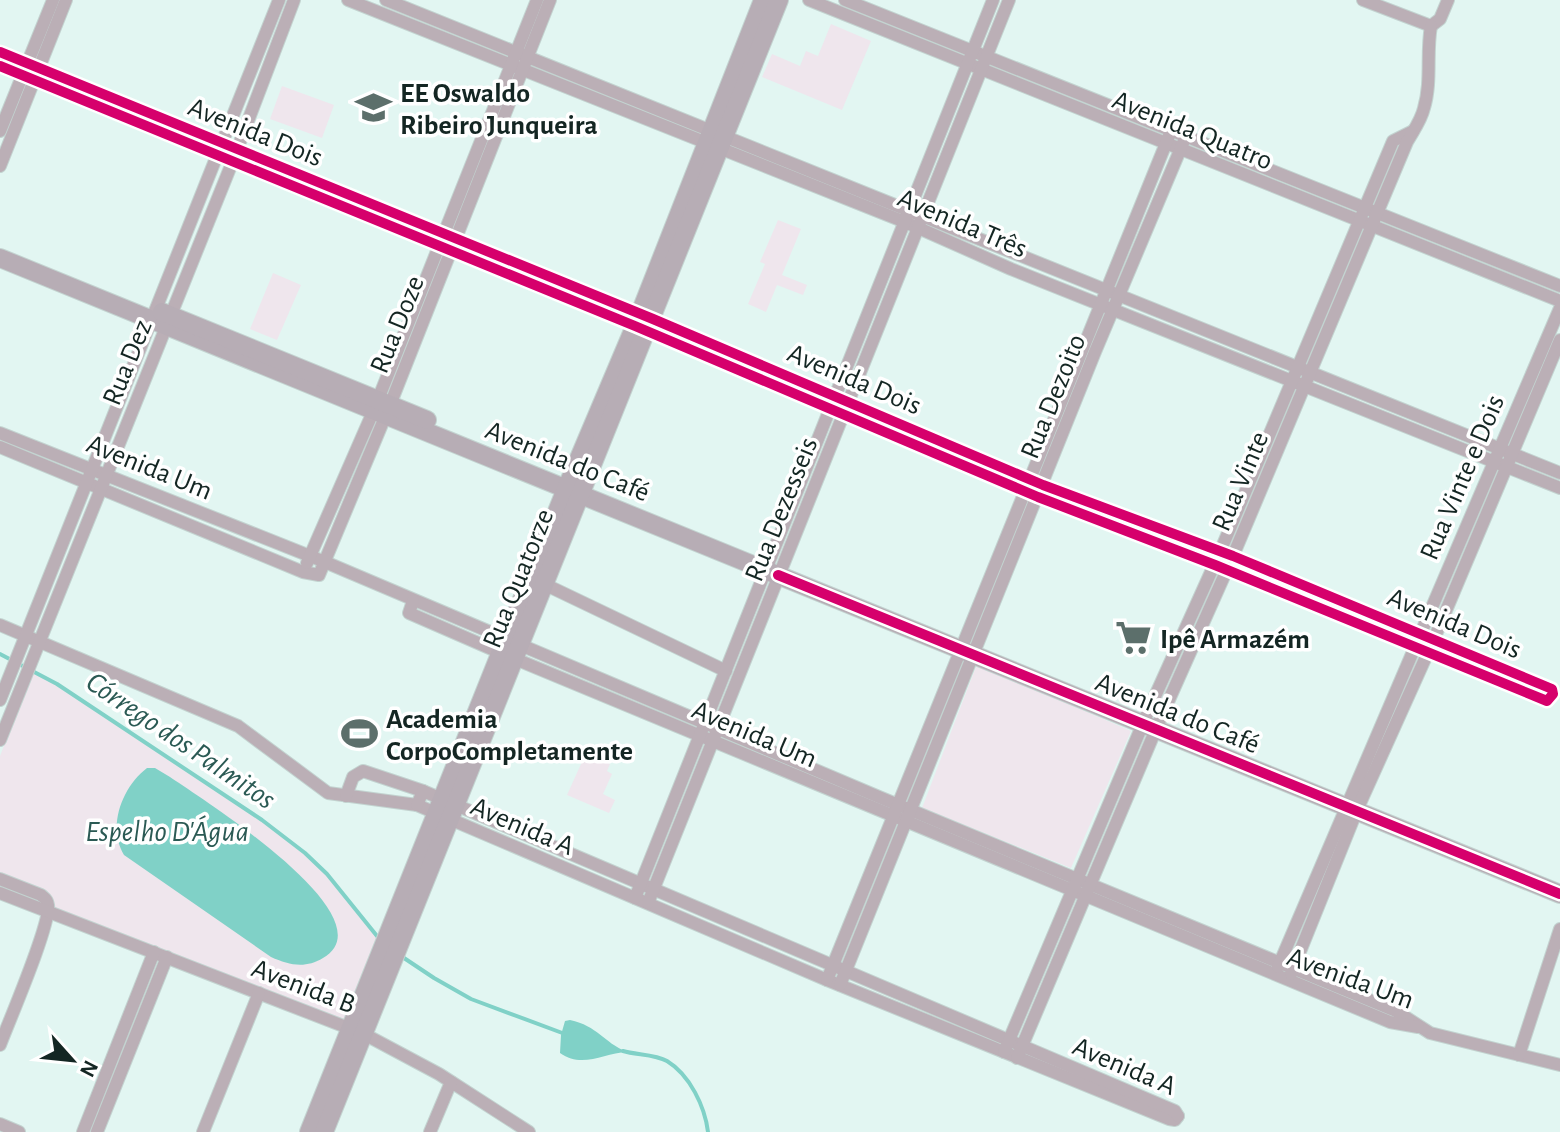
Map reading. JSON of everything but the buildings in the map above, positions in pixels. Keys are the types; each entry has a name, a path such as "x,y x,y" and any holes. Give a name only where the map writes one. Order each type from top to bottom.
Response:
{"main road":[{"name":"Rua Quatorze","path":"324,1132 357,1032 575,487 644,323 715,139 763,0"},
{"name":"Rua Quatorze","path":"715,139 779,0"},
{"name":"Avenida do Café","path":"0,247 161,318 1152,722 1353,803 1560,881"},
{"name":"Avenida do Café","path":"0,258 161,318"},
{"name":"Rua Quatorze","path":"510,649 544,584 575,487"},
{"name":"Avenida do Café","path":"1353,803 1560,894"},
{"name":"Rua Quatorze","path":"309,1132 357,1032"}],"street":[{"path":"0,166 53,0"},
{"path":"0,131 66,0"},
{"name":"Rua Dez","path":"0,740 107,475 220,151 279,0"},
{"name":"Rua Dez","path":"2,692 90,475 232,163 294,0"},
{"name":"Avenida Três","path":"348,0 517,67 715,139 907,216 1102,298 1113,309 1560,488"},
{"name":"Avenida Três","path":"386,0 522,54 715,139"},
{"name":"Rua Doze","path":"319,575 381,408 522,54 537,0"},
{"name":"Rua Doze","path":"522,54 550,0"},
{"name":"Avenida Quatro","path":"809,0 1186,136 1560,301"},
{"name":"Avenida Quatro","path":"845,0 970,58"},
{"name":"Rua Dezesseis","path":"841,406 907,216 993,0"},
{"name":"Rua Dezesseis","path":"642,901 774,568 920,222 1009,0"},
{"path":"1363,0 1434,25 1448,0"},
{"name":"Rua Vinte","path":"1298,383 1298,366 1368,217 1423,114 1427,95 1428,45 1434,25"},
{"name":"Avenida Dois","path":"0,52 32,72 220,151 232,163 445,249 644,323"},
{"name":"Avenida Quatro","path":"984,63 1165,144 1560,286"},
{"name":"Avenida Dois","path":"0,66 32,72"},
{"name":"Rua Dezoito","path":"1034,488 1102,298 1171,131"},
{"name":"Rua Dezoito","path":"827,980 898,804 1186,136"},
{"name":"Rua Vinte","path":"1007,1047 1075,885 1224,561 1298,383 1310,371 1393,141 1410,137"},
{"name":"Avenida Dois","path":"220,151 237,150 450,236 644,323 1034,488 1422,633 1552,689 1551,698 1547,701 1422,649 1224,561"},
{"name":"Avenida Três","path":"1102,298 1118,296 1560,473"},
{"name":"Rua Vinte e Dois","path":"1277,968 1422,649 1422,633 1506,451 1560,308"},
{"name":"Rua Vinte e Dois","path":"1506,451 1560,340"},
{"name":"Rua Doze","path":"303,572 381,408"},
{"name":"Avenida Um","path":"0,433 90,475 102,488 303,572 319,575"},
{"name":"Avenida Um","path":"0,447 90,475 107,475 325,562 706,739 906,823 1088,890 1383,1012 1403,1014 1418,1027 1469,1045 1560,1065"},
{"name":"Rua Vinte e Dois","path":"1422,649 1434,639 1500,465"},
{"name":"Rua Dezesseis","path":"711,726 726,671 774,568"},
{"path":"544,584 726,671"},
{"name":"Avenida A","path":"0,625 24,641 231,722 325,791 446,810 647,886 833,966 1007,1047"},
{"name":"Rua Dezoito","path":"840,985 911,810 968,647"},
{"name":"Avenida Um","path":"510,649 711,726 898,804 1075,885"},
{"path":"2,692 19,694"},
{"name":"Rua Vinte","path":"1020,1052 1088,890 1152,722"},
{"name":"Avenida A","path":"346,796 353,777 363,771 423,791 446,810 642,901 827,980 1007,1047 1175,1111 1178,1116 1175,1120 1169,1119 1020,1052"},
{"path":"417,805 423,791"},
{"name":"Rua Vinte e Dois","path":"1291,974 1353,803"},
{"name":"Avenida B","path":"0,879 45,898 47,911"},
{"name":"Avenida B","path":"0,893 357,1032 451,1082 529,1132"},
{"path":"0,1045 37,948 47,911"},
{"path":"1519,1055 1560,929"},
{"path":"83,1132 160,955"},
{"path":"97,1132 160,955"},
{"path":"203,1132 259,993"},
{"path":"430,1132 451,1082"},
{"path":"0,1124 19,1132"}],"shaded area":[{"path":"831,24 871,41 842,110 762,77 772,54 800,66 806,51 818,56"},
{"path":"282,86 334,105 322,138 270,119"},
{"path":"778,220 801,229 782,275 807,285 803,295 777,285 766,312 748,304 765,264 760,262"},
{"path":"273,273 301,285 277,340 250,329"},
{"path":"977,664 1131,731 1071,868 922,808"},
{"path":"32,672 57,684 262,820 327,874 383,943 349,1027 48,910 41,894 0,873 0,756"},
{"path":"586,753 610,764 607,771 612,774 603,794 615,800 609,813 567,795"}],"water":[{"name":"Espelho D'Água","path":"147,768 155,768 216,808 283,860 313,888 332,916 337,940 323,958 310,964 297,965 271,957 124,855 117,832 120,808 130,786"},
{"path":"565,1021 587,1026 627,1052 585,1060 568,1058 560,1053"}],"waterway":[{"name":"Córrego dos Palmitos","path":"0,654 57,684 262,820 327,874 381,941"},
{"name":"Córrego dos Palmitos","path":"401,956 471,999 565,1034"},
{"name":"Córrego dos Palmitos","path":"623,1051 657,1057 683,1074 704,1112 708,1132"}],"cycle path":[{"path":"0,52 653,319 1043,485 1233,556 1552,689 1553,694 1547,701 1215,565 1038,497 635,326 0,66"},
{"path":"778,575 1560,894"}],"place":[{"name":"EE Oswaldo Ribeiro Junqueira","path":"374,108"},
{"name":"Ipê Armazém","path":"1134,638"},
{"name":"Academia CorpoCompletamente","path":"360,734"}]}
